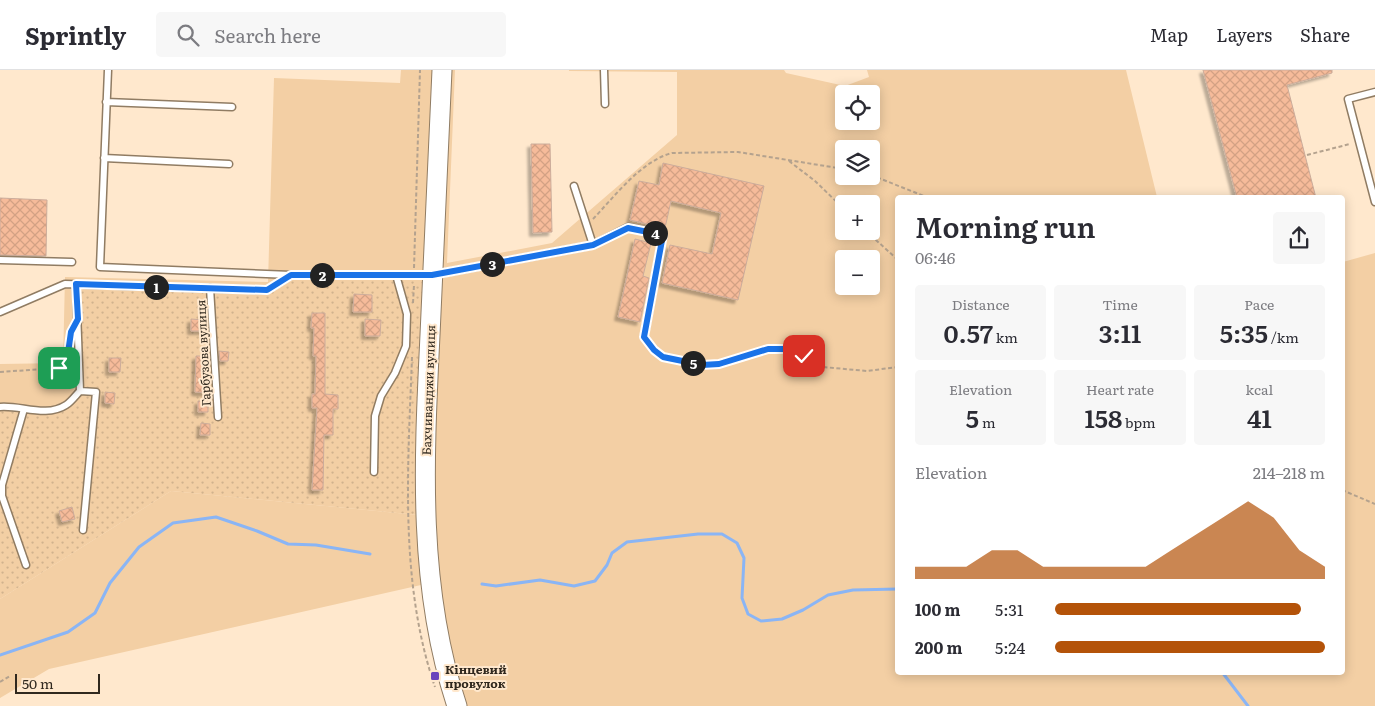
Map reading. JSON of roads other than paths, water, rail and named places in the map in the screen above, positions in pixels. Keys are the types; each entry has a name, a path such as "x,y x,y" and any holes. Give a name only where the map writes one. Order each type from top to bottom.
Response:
{"street":[{"name":"Бахчиванджи вулиця","path":"442,70 423,275 425,513 431,593 446,672 457,706"}],"lane":[{"path":"108,70 100,267 291,275 423,275 593,245 628,228 663,235 644,337"},
{"path":"604,70 605,104"},
{"path":"1375,92 1348,99 1375,202"},
{"path":"106,102 232,107"},
{"path":"104,158 229,164"},
{"path":"574,186 593,245"},
{"path":"0,260 72,262"},
{"path":"0,312 65,284 267,290 291,275"},
{"path":"374,472 375,416 381,396 396,373 406,346 407,314 396,275"},
{"path":"0,407 9,406 49,411 67,405 80,391 76,284"},
{"name":"Гарбузова вулиця","path":"210,288 218,417"},
{"path":"80,391 96,392 83,530"},
{"path":"24,408 2,485 2,496 26,565"}],"waterway":[{"path":"0,655 68,632 95,613 110,583 139,547 173,523 216,517 288,544 316,545 370,554"},
{"path":"482,584 496,586 540,580 574,586 595,581 607,565 612,553 627,542 698,534 722,534 737,543 744,558 742,598 748,614 761,621 782,619 803,610 828,595 853,590 895,589"},
{"path":"1224,675 1248,706"}],"place":[{"name":"Кінцевий провулок","path":"435,676"}]}
